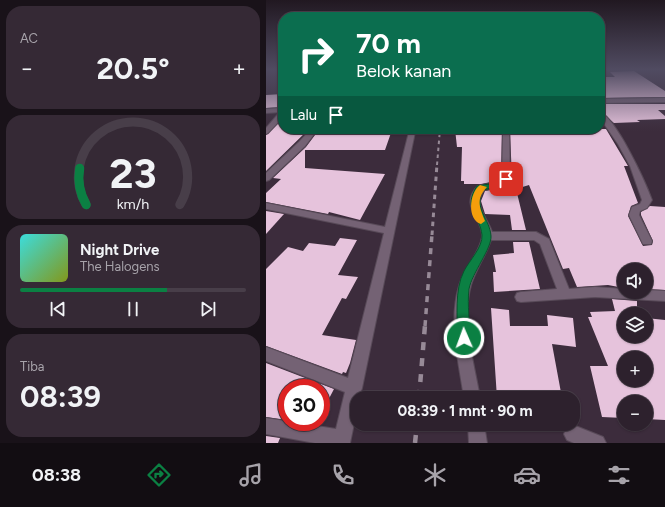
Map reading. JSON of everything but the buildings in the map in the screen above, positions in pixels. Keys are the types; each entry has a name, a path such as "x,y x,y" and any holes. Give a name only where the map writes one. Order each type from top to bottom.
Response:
{"street":[{"path":"605,101 665,100"},
{"path":"266,111 278,110"},
{"path":"266,132 278,119"},
{"path":"605,121 626,151 640,177 647,200 644,206 635,209 634,215 647,241"},
{"path":"266,178 311,134"},
{"path":"266,426 342,441 412,134"},
{"path":"471,391 464,338 464,290 469,272 485,243 487,236 476,208 476,195 480,188 504,184 506,179 506,134"},
{"path":"266,206 390,231"},
{"path":"487,236 536,236 545,242 565,294"},
{"path":"521,297 595,292 665,296"},
{"path":"266,354 354,388"},
{"path":"477,431 478,443"},
{"path":"573,434 597,443"}],"railway":[{"path":"437,165 440,134"},
{"path":"432,235 437,164"},
{"path":"425,326 432,234"},
{"path":"420,391 425,325"},
{"path":"415,443 416,431"}],"slow traffic":[{"path":"481,221 477,214 475,201 477,191 483,187"}],"route":[{"path":"464,338 464,290 469,272 485,243 487,236 477,214 475,201 477,191 485,186 504,184 506,179"}]}
